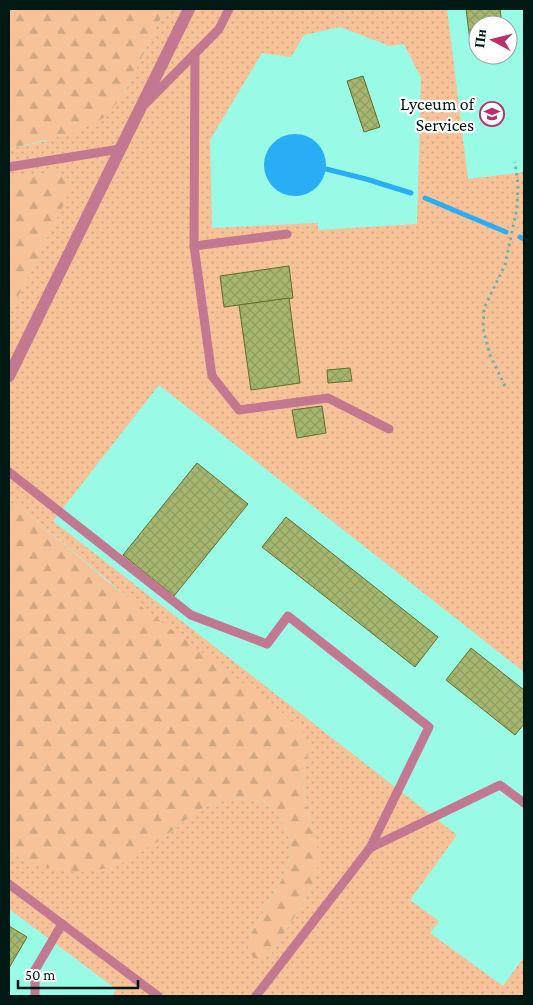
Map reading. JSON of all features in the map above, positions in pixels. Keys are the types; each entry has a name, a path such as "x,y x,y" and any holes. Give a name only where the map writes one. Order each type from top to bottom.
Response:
{"street":[{"path":"9,376 189,9"}],"lane":[{"path":"140,108 219,29 229,9"},
{"path":"195,53 194,246 212,376 239,410 328,398 389,429"},
{"path":"9,168 120,149"},
{"path":"194,246 287,234"},
{"path":"9,472 191,615 266,644 288,616 429,727 370,848 256,996"},
{"path":"370,848 500,785 524,803"},
{"path":"9,884 158,996"},
{"path":"35,996 35,970 62,924"}],"path":[{"path":"505,386 490,355 483,328 484,308 505,265 517,208 518,185 515,162"}],"green space":[{"path":"9,9 165,9 124,94 105,117 78,132 9,149"},
{"path":"165,9 447,9 468,179 524,172 524,672 159,385 53,521 457,835 410,900 439,921 430,933 503,986 524,957 524,996 112,996 116,989 9,909 9,851 30,863 159,841 193,814 209,805 227,800 248,799 264,803 278,815 288,833 290,851 287,870 249,938 270,956 311,890 317,873 315,834 307,812 303,780 309,749 24,510 9,502 9,315 69,193 69,180 57,171 9,178 9,149 46,141 124,94","holes":["340,27 390,46 404,44 421,78 417,224 318,230 318,223 212,228 210,140 262,53 291,57 304,35"]},
{"path":"57,171 69,180 69,194 9,315 9,178"},
{"path":"9,502 24,510 107,581 300,726 309,749 303,780 307,812 315,834 319,857 317,873 311,890 270,956 262,959 253,958 248,949 249,938 287,870 290,851 288,833 278,815 264,803 248,799 227,800 209,805 193,814 159,841 115,867 75,873 30,863 9,851"}],"water":[{"path":"295,134 307,137 317,143 323,153 326,165 323,177 317,187 307,193 295,196 283,193 273,187 267,177 264,165 267,153 273,143 283,137"}],"building":[{"path":"466,9 500,9 501,15 468,15 468,25"},
{"path":"363,76 380,127 364,132 347,81"},
{"path":"289,266 293,298 224,307 220,276"},
{"path":"289,298 300,383 251,390 239,305"},
{"path":"350,368 352,381 328,383 327,370"},
{"path":"322,406 326,433 297,438 292,410"},
{"path":"197,463 248,504 174,596 123,555"},
{"path":"286,517 438,637 415,667 262,547"},
{"path":"471,648 524,690 524,724 515,735 446,680"},
{"path":"9,926 27,937 9,968"}],"waterway":[{"path":"326,169 411,193"},
{"path":"425,198 506,232"},
{"path":"520,237 524,239"}],"place":[{"name":"Lyceum of Services","path":"492,114"}]}
